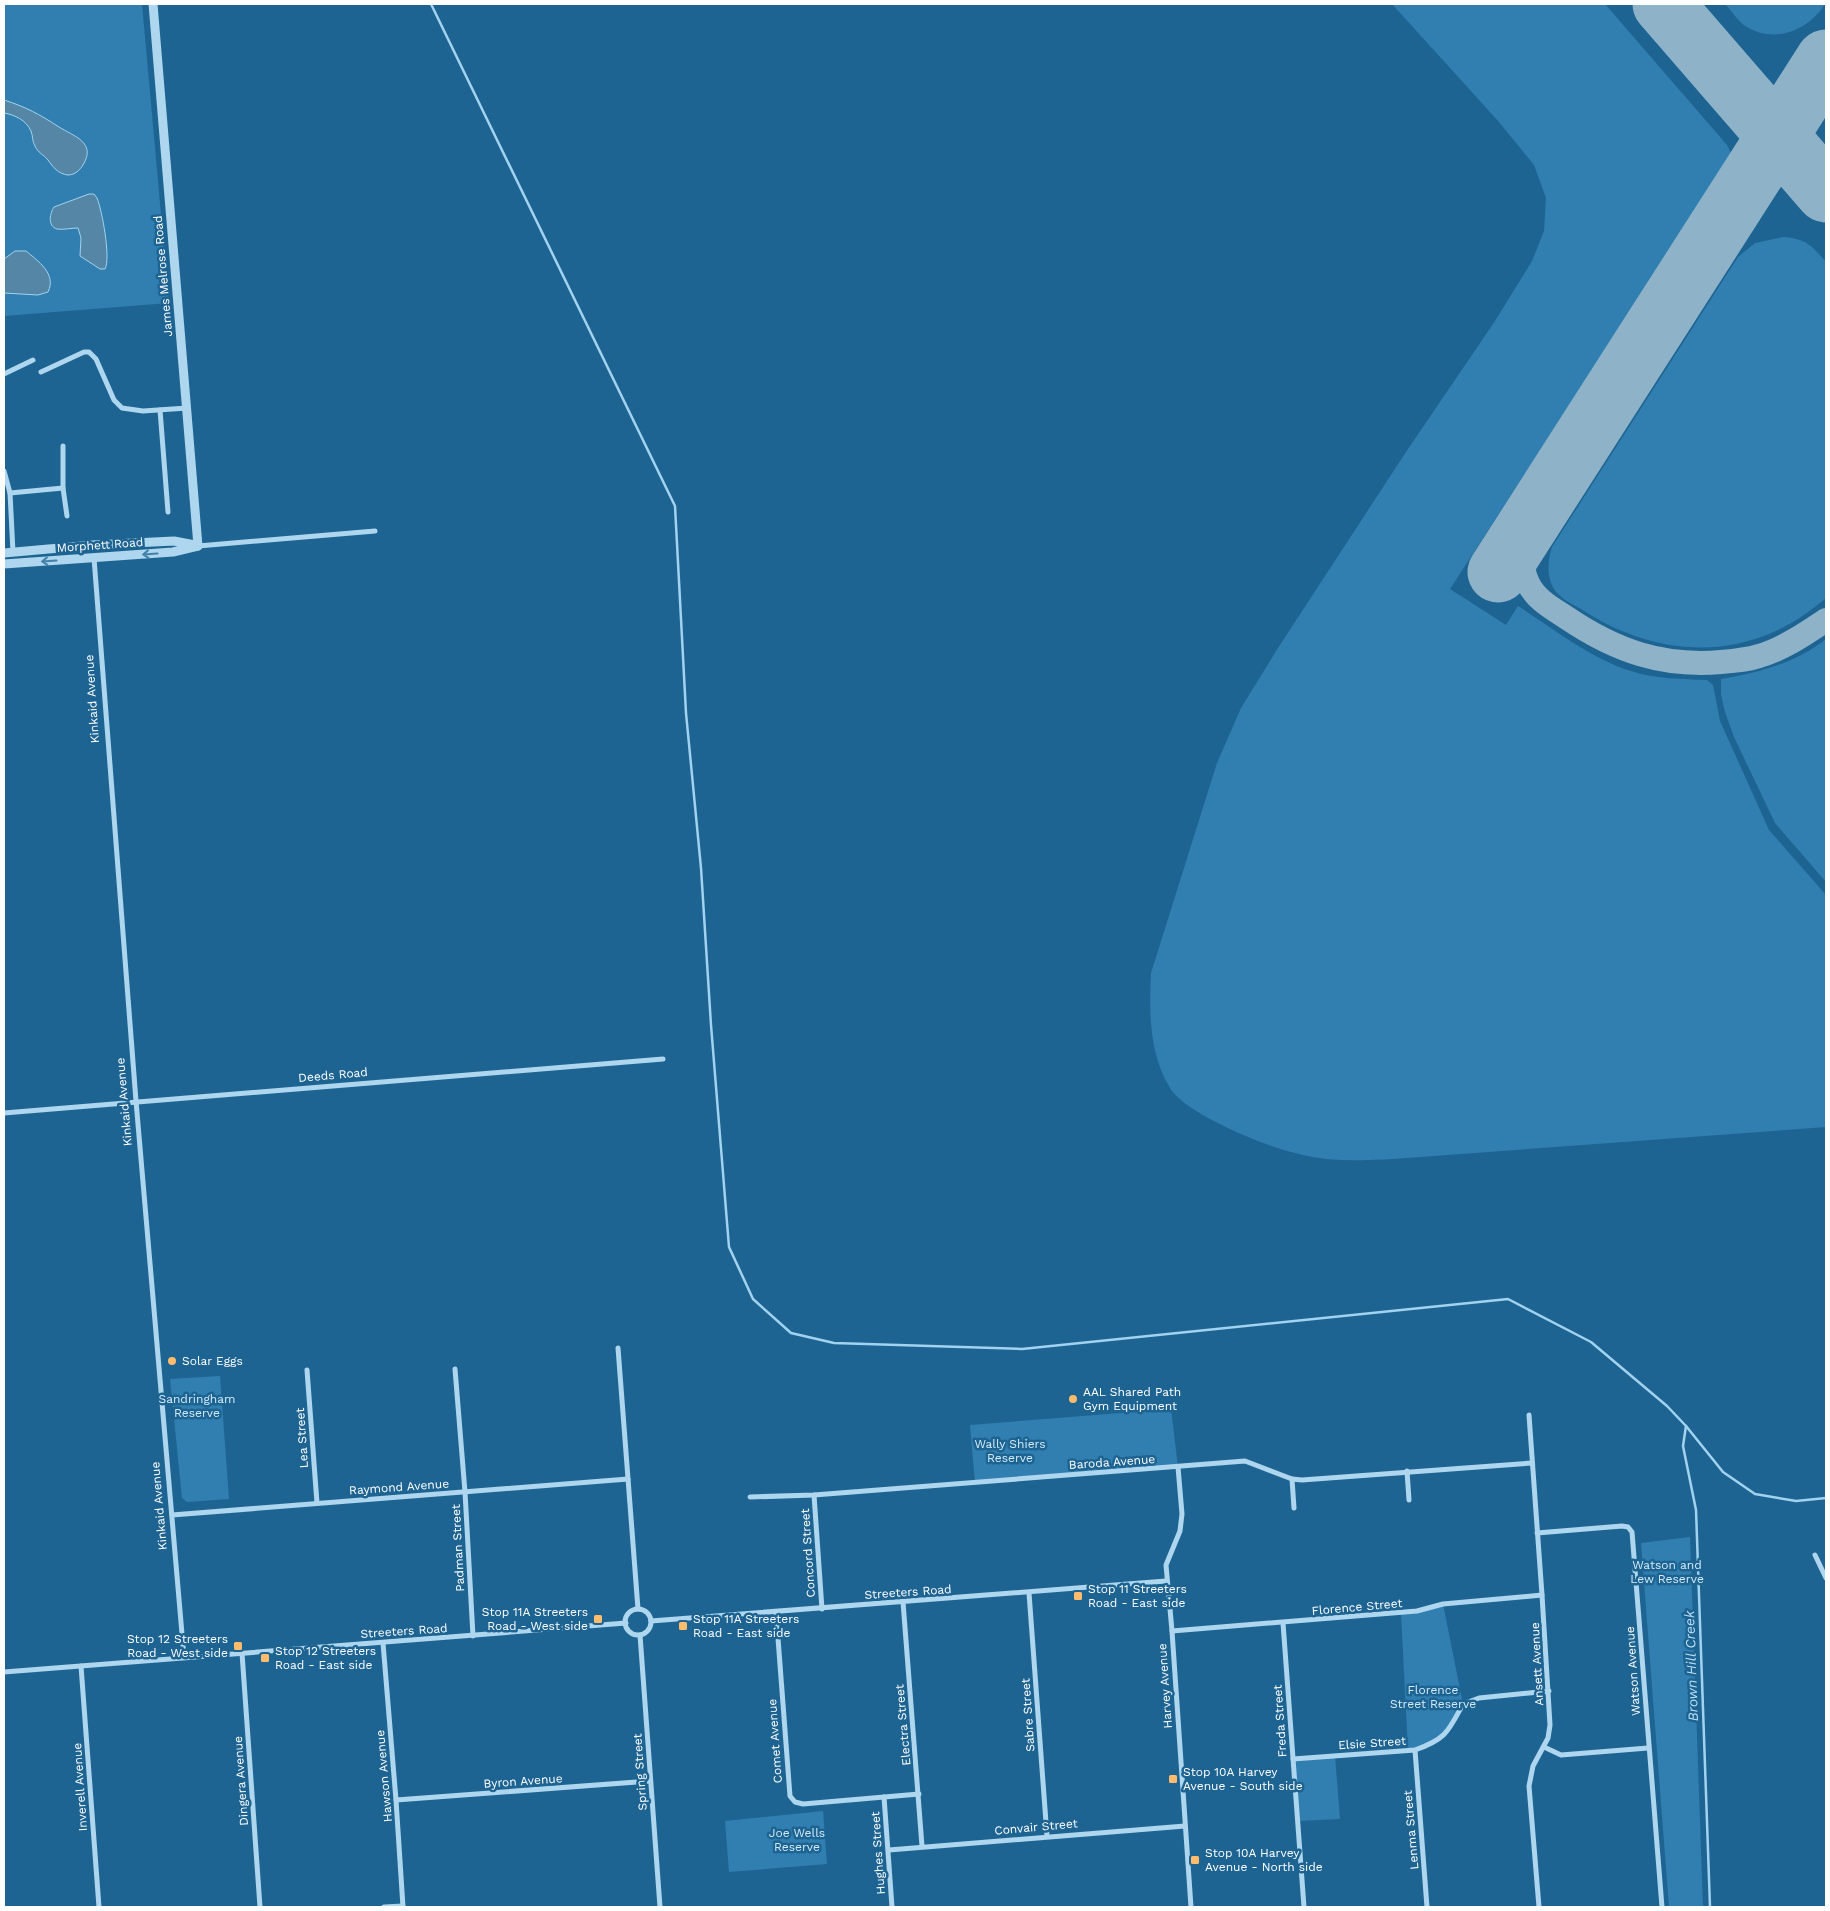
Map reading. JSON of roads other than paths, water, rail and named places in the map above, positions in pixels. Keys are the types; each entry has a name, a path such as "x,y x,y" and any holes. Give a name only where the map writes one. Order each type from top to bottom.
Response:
{"street":[{"name":"James Melrose Road","path":"154,4 198,546"},
{"path":"41,372 84,352 89,352 96,359 114,400 122,408 130,411 187,408"},
{"path":"4,374 32,360"},
{"path":"160,410 168,512"},
{"path":"63,446 63,488 67,516"},
{"path":"4,471 10,493 8,553"},
{"path":"10,493 63,488"},
{"name":"Morphett Road","path":"4,564 173,552 198,546 375,531"},
{"name":"Morphett Road","path":"8,553 93,545 174,541 198,546"},
{"name":"Kinkaid Avenue","path":"93,545 136,1101 184,1657"},
{"name":"Deeds Road","path":"4,1113 663,1059"},
{"path":"618,1348 638,1609"},
{"name":"Padman Street","path":"455,1369 465,1492 473,1636"},
{"name":"Lea Street","path":"307,1370 317,1503"},
{"name":"Ansett Avenue","path":"1529,1415 1550,1725 1548,1738 1533,1766 1529,1786 1539,1907"},
{"name":"Baroda Avenue","path":"750,1497 814,1495 1245,1461 1292,1479 1532,1463"},
{"name":"Harvey Avenue","path":"1178,1467 1182,1514 1180,1531 1166,1565 1166,1582 1172,1631 1191,1907"},
{"path":"1407,1471 1409,1500"},
{"name":"Raymond Avenue","path":"172,1515 628,1479"},
{"path":"1292,1479 1294,1508"},
{"name":"Concord Street","path":"814,1495 822,1608"},
{"name":"Watson Avenue","path":"1537,1533 1622,1526 1628,1527 1632,1532 1662,1907"},
{"path":"1815,1555 1826,1578"},
{"name":"Streeters Road","path":"651,1621 1166,1582"},
{"name":"Sabre Street","path":"1029,1593 1048,1836"},
{"name":"Florence Street","path":"1172,1631 1417,1612 1443,1604 1542,1596"},
{"name":"Electra Street","path":"903,1602 922,1846"},
{"path":"638,1609 648,1613 651,1621 649,1629 640,1635 632,1633 626,1623 628,1614 638,1609"},
{"name":"Comet Avenue","path":"776,1612 790,1796 795,1802 803,1804 918,1794"},
{"name":"Streeters Road","path":"4,1672 626,1623"},
{"name":"Freda Street","path":"1283,1623 1304,1907"},
{"name":"Spring Street","path":"640,1635 660,1907"},
{"name":"Hawson Avenue","path":"382,1643 403,1906"},
{"name":"Dingera Avenue","path":"242,1654 260,1907"},
{"name":"Inverell Avenue","path":"81,1666 99,1907"},
{"name":"Elsie Street","path":"1293,1758 1415,1750 1433,1744 1449,1732 1463,1704 1479,1698 1549,1691"},
{"path":"1544,1747 1561,1755 1648,1748"},
{"name":"Lenma Street","path":"1415,1750 1427,1907"},
{"name":"Byron Avenue","path":"396,1800 650,1781"},
{"name":"Hughes Street","path":"884,1797 892,1907"},
{"name":"Convair Street","path":"889,1850 1184,1826"},
{"path":"384,1907 403,1906"}],"waterway":[{"path":"431,4 675,506 686,713 701,868 711,1025 729,1247 753,1299 791,1333 834,1343 1022,1349 1508,1299 1591,1342 1667,1406 1686,1426 1723,1472 1755,1494 1796,1501 1826,1498"},
{"name":"Brown Hill Creek","path":"1686,1426 1683,1446 1696,1510 1710,1907"}],"place":[{"name":"Solar Eggs","path":"172,1361"},
{"name":"AAL Shared Path Gym Equipment","path":"1073,1399"},
{"name":"Stop 11 Streeters Road - East side","path":"1078,1596"},
{"name":"Stop 11A Streeters Road - West side","path":"598,1619"},
{"name":"Stop 11A Streeters Road - East side","path":"683,1626"},
{"name":"Stop 12 Streeters Road - West side","path":"238,1646"},
{"name":"Stop 12 Streeters Road - East side","path":"265,1658"},
{"name":"Stop 10A Harvey Avenue - South side","path":"1173,1779"},
{"name":"Stop 10A Harvey Avenue - North side","path":"1195,1860"}],"park label":[{"name":"Sandringham Reserve","path":"197,1406"},
{"name":"Wally Shiers Reserve","path":"1010,1451"},
{"name":"Watson and Lew Reserve","path":"1667,1572"},
{"name":"Florence Street Reserve","path":"1433,1697"},
{"name":"Joe Wells Reserve","path":"797,1840"}]}
